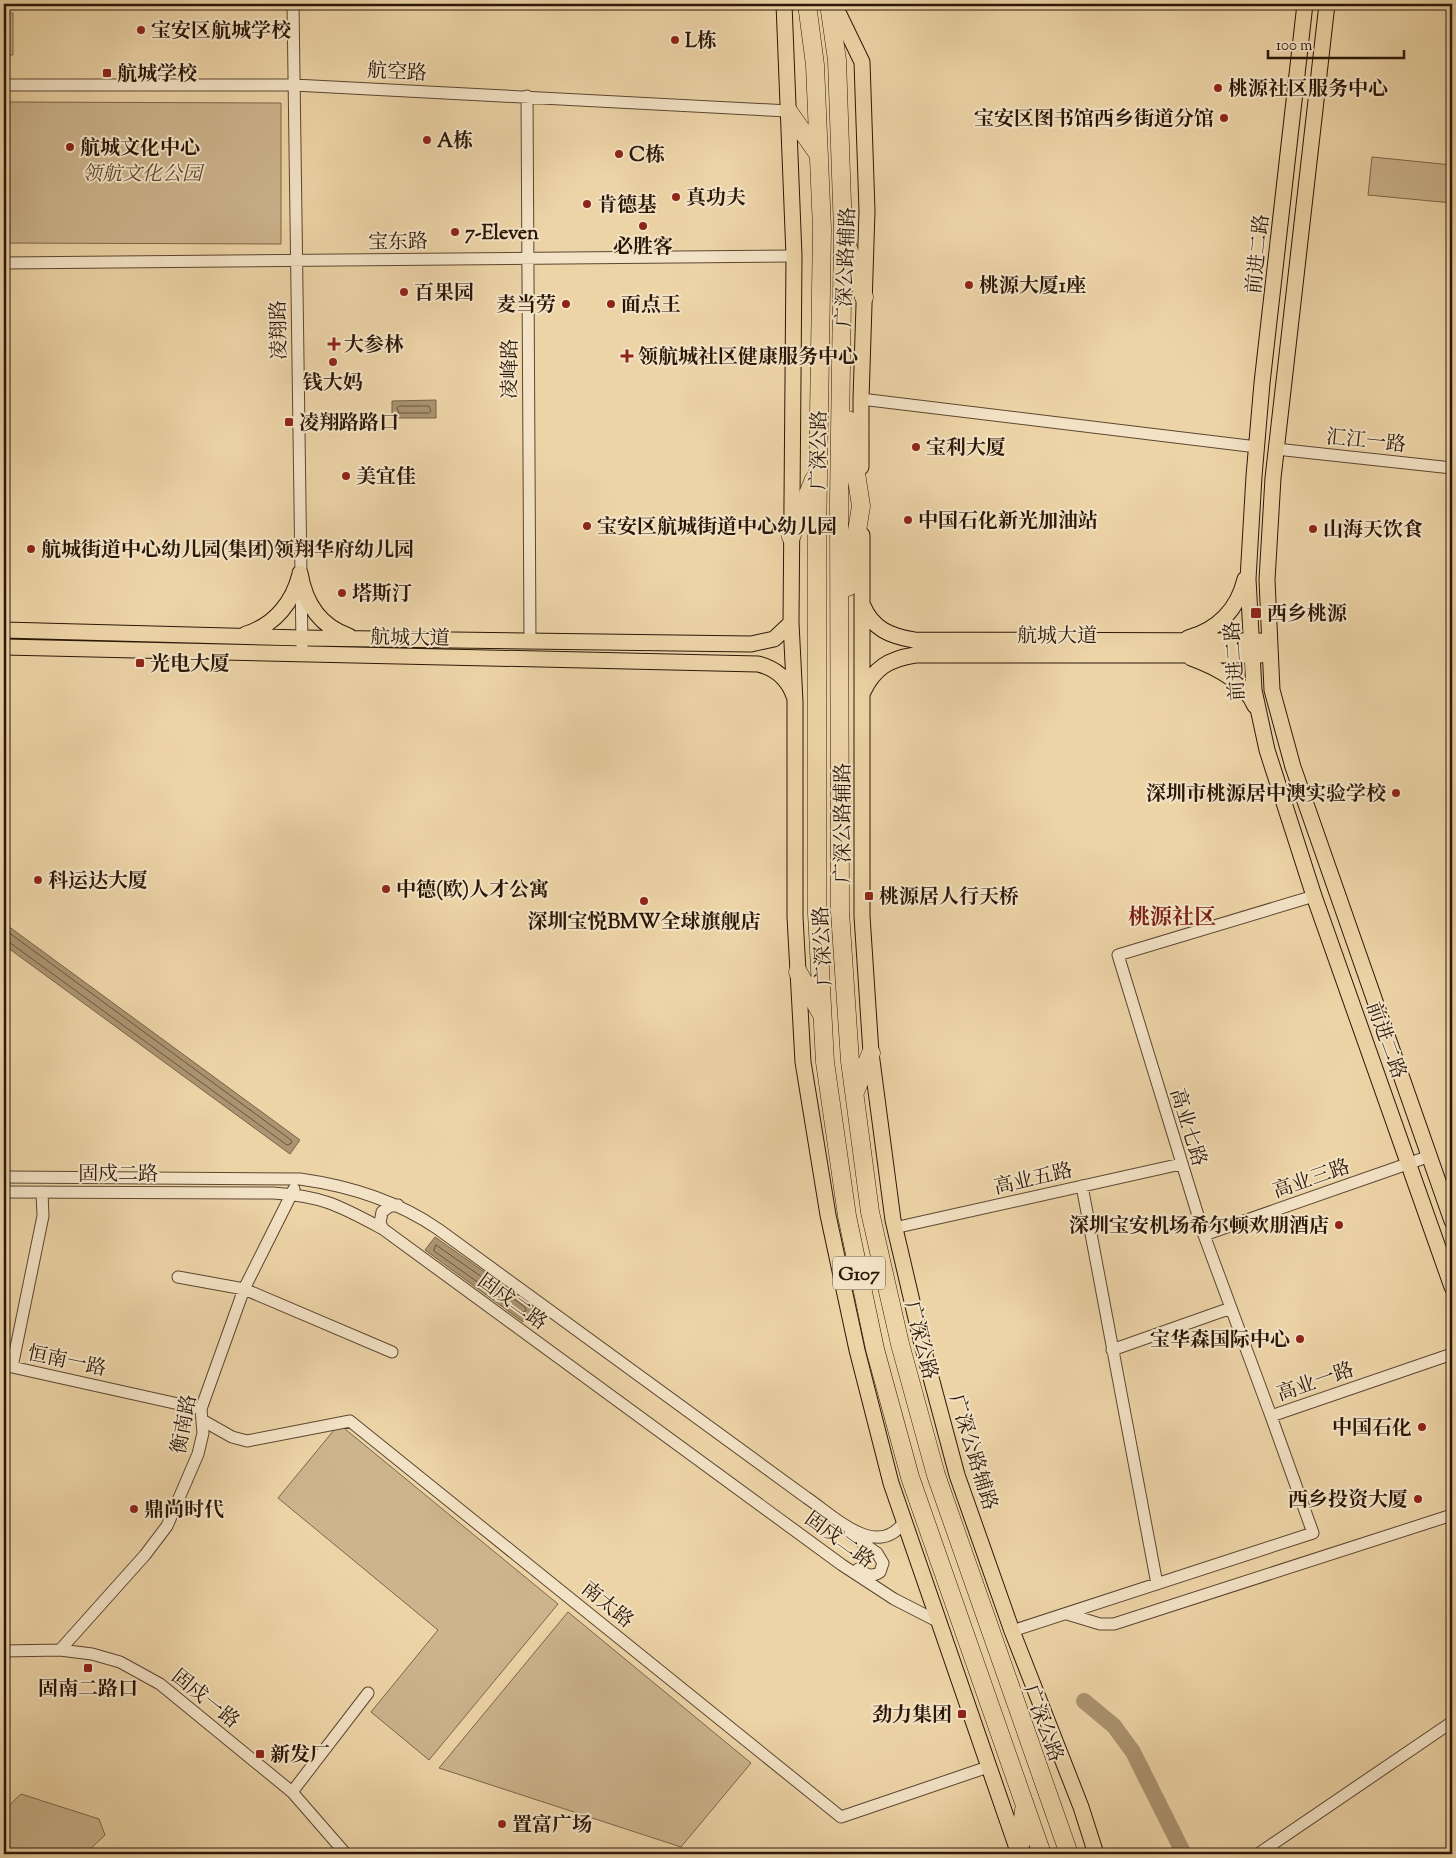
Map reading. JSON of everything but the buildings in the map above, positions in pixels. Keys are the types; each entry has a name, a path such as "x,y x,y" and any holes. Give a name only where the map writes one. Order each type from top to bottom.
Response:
{"highway":[{"name":"广深公路","path":"807,4 815,65 822,229 818,470 817,913 825,1062 847,1216 875,1349 910,1477 1042,1854"},
{"name":"广深公路","path":"829,4 837,60 843,232 839,500 840,912 850,1061 854,1092 870,1212 900,1344 936,1475 1068,1854"},
{"path":"788,111 818,154"},
{"path":"843,232 864,297"},
{"path":"840,634 861,506 841,368"},
{"path":"791,537 818,470"},
{"path":"798,972 823,1017"},
{"path":"854,1092 871,1053"},
{"path":"1019,1854 1024,1804"}],"main road":[{"path":"784,4 794,256 791,622 795,702 795,917 803,1062 828,1215 857,1350 891,1483 1019,1854"},
{"name":"广深公路辅路","path":"834,4 862,62 868,211 861,399 862,916 871,1053 894,1228 922,1344 957,1475 1012,1631 1081,1807 1096,1854"},
{"name":"前进二路","path":"1305,4 1257,447 1249,560 1252,648 1258,715 1274,774 1314,896 1410,1163 1452,1287"},
{"name":"前进二路","path":"1327,4 1276,449 1267,560 1272,690 1286,743 1452,1221"},
{"path":"1249,560 1239,598 1222,620 1178,648 1231,678 1251,698 1258,715"},
{"path":"239,636 264,627 279,614 291,598 300,573"},
{"path":"300,573 306,598 320,619 340,633 365,639"},
{"name":"航城大道","path":"862,604 868,618 876,627 885,633 914,640 1178,648"},
{"name":"航城大道","path":"4,630 302,638 688,643 764,642 784,632 791,622"},
{"path":"688,643 696,647 698,653 694,661 688,663"},
{"name":"航城大道","path":"4,647 758,664 767,666 783,677 792,691 795,702"},
{"name":"航城大道","path":"863,693 869,679 877,669 900,657 915,655 1178,648 1269,648"}],"street":[{"name":"凌翔路","path":"292,4 302,655"},
{"name":"航空路","path":"4,85 294,85 788,111"},
{"name":"凌峰路","path":"527,96 530,641"},
{"name":"宝东路","path":"4,263 794,256"},
{"path":"861,399 1257,447"},
{"name":"汇江一路","path":"1276,449 1452,468"},
{"name":"高业七路","path":"1231,1308 1180,1164 1118,955 1314,896"},
{"name":"高业三路","path":"1204,1235 1430,1156"},
{"name":"高业五路","path":"894,1228 1180,1164"},
{"name":"固戍二路","path":"4,1177 300,1179 345,1187 398,1205 438,1229 807,1498 861,1534 872,1538 889,1537 897,1532 904,1522"},
{"name":"衡南路","path":"60,1650 146,1555 167,1526 198,1454 202,1433 201,1414 244,1289 300,1179"},
{"path":"1082,1186 1157,1584"},
{"name":"固戍二路","path":"4,1192 291,1194 334,1203 383,1229 875,1587 939,1622"},
{"name":"恒南一路","path":"42,1192 43,1216 12,1367 201,1414"},
{"path":"383,1229 380,1223 382,1212 390,1206 398,1205"},
{"path":"178,1277 244,1289 392,1352"},
{"path":"1112,1350 1231,1308"},
{"name":"高业一路","path":"1231,1308 1271,1416 1452,1354"},
{"name":"南太路","path":"201,1414 232,1437 247,1441 350,1421 841,1817 988,1767"},
{"path":"1012,1631 1313,1533 1271,1416"},
{"path":"789,1526 823,1544 868,1575 877,1575 882,1569 883,1563 880,1556 844,1530 807,1498"},
{"path":"1067,1614 1100,1624 1114,1624 1452,1515"},
{"name":"固戍一路","path":"4,1651 60,1650 92,1654 120,1662 160,1684 292,1792 346,1854"},
{"path":"292,1792 368,1693"},
{"path":"1258,1854 1452,1722"}],"green space":[{"path":"4,13 13,13 13,55 4,55"},
{"name":"领航文化公园","path":"4,102 281,103 281,244 4,243"},
{"path":"1372,157 1452,165 1452,203 1368,195"},
{"path":"339,1424 558,1604 429,1760 371,1712 438,1630 278,1498"},
{"path":"568,1612 751,1763 681,1847 439,1768"},
{"path":"21,1794 99,1819 105,1835 85,1854 4,1854 4,1810"}],"water":[{"path":"436,400 436,418 392,418 392,401"},
{"path":"4,923 300,1140 290,1154 4,945"},
{"path":"435,1237 535,1308 523,1322 425,1250"}],"waterway":[{"path":"1084,1701 1114,1726 1133,1752 1184,1854"}],"place":[{"name":"宝安区航城学校","path":"141,30"},
{"name":"L栋","path":"675,40"},
{"name":"航城学校","path":"107,73"},
{"name":"桃源社区服务中心","path":"1218,88"},
{"name":"宝安区图书馆西乡街道分馆","path":"1224,118"},
{"name":"A栋","path":"427,140"},
{"name":"航城文化中心","path":"70,147"},
{"name":"C栋","path":"619,154"},
{"name":"真功夫","path":"676,197"},
{"name":"肯德基","path":"587,204"},
{"name":"必胜客","path":"643,226"},
{"name":"7-Eleven","path":"455,232"},
{"name":"桃源大厦1座","path":"969,285"},
{"name":"百果园","path":"404,292"},
{"name":"麦当劳","path":"566,304"},
{"name":"面点王","path":"611,304"},
{"name":"大参林","path":"334,344"},
{"name":"领航城社区健康服务中心","path":"627,356"},
{"name":"钱大妈","path":"333,362"},
{"name":"凌翔路路口","path":"289,422"},
{"name":"宝利大厦","path":"916,447"},
{"name":"美宜佳","path":"346,476"},
{"name":"中国石化新光加油站","path":"908,520"},
{"name":"宝安区航城街道中心幼儿园","path":"587,526"},
{"name":"山海天饮食","path":"1313,529"},
{"name":"航城街道中心幼儿园(集团)领翔华府幼儿园","path":"31,549"},
{"name":"塔斯汀","path":"342,593"},
{"name":"西乡桃源","path":"1256,613"},
{"name":"光电大厦","path":"140,663"},
{"name":"深圳市桃源居中澳实验学校","path":"1396,793"},
{"name":"科运达大厦","path":"38,880"},
{"name":"中德(欧)人才公寓","path":"386,889"},
{"name":"桃源居人行天桥","path":"869,896"},
{"name":"深圳宝悦BMW全球旗舰店","path":"644,901"},
{"name":"深圳宝安机场希尔顿欢朋酒店","path":"1339,1225"},
{"name":"宝华森国际中心","path":"1300,1339"},
{"name":"中国石化","path":"1422,1427"},
{"name":"西乡投资大厦","path":"1418,1499"},
{"name":"鼎尚时代","path":"134,1509"},
{"name":"固南二路口","path":"88,1668"},
{"name":"劲力集团","path":"962,1714"},
{"name":"新发厂","path":"260,1754"},
{"name":"置富广场","path":"502,1824"}],"district":[{"name":"桃源社区","path":"1172,916"}]}
